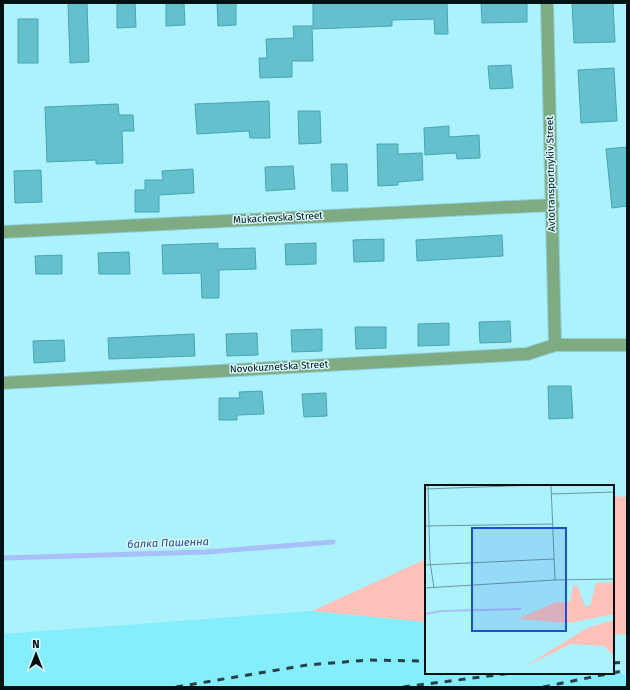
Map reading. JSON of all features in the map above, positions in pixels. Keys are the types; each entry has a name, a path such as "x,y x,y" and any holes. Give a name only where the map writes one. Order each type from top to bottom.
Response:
{"street":[{"name":"Avtotransportnykiv Street","path":"547,3 555,345"},
{"name":"Mukachevska Street","path":"3,232 552,205"},
{"name":"Novokuznetska Street","path":"3,383 527,354 555,345 627,345"}],"shaded area":[{"path":"614,496 627,497 627,634 614,635"},
{"path":"425,559 425,622 312,611"},
{"path":"312,611 425,622 425,674 614,674 614,667 627,678 627,687 3,687 3,634"}],"building":[{"path":"68,3 87,3 89,62 70,63"},
{"path":"117,3 135,3 136,27 117,28"},
{"path":"166,3 184,3 185,25 166,26"},
{"path":"217,3 236,3 236,25 218,26"},
{"path":"313,3 447,3 448,34 435,34 434,19 392,20 392,26 313,29"},
{"path":"481,3 527,3 527,22 482,23"},
{"path":"572,3 613,3 615,42 574,43"},
{"path":"18,19 38,19 38,63 18,63"},
{"path":"293,26 312,26 313,61 292,61 292,77 260,78 259,58 267,58 266,39 294,38"},
{"path":"511,65 513,88 490,89 488,66"},
{"path":"614,68 617,121 581,123 578,70"},
{"path":"269,101 270,138 250,138 249,131 197,134 195,104"},
{"path":"118,104 119,115 133,115 134,131 122,131 123,163 96,164 96,160 47,162 45,107"},
{"path":"298,111 320,111 321,143 299,144"},
{"path":"449,126 449,137 479,135 480,158 457,159 456,153 425,155 424,128"},
{"path":"377,144 398,144 398,154 422,153 423,180 398,182 398,185 378,186"},
{"path":"627,147 627,206 612,208 606,149"},
{"path":"331,164 347,164 348,191 332,191"},
{"path":"293,166 295,189 266,191 265,167"},
{"path":"193,169 194,193 159,195 159,212 135,212 135,190 145,190 145,180 163,180 162,171"},
{"path":"41,170 42,202 15,203 14,171"},
{"path":"502,235 503,256 417,261 416,240"},
{"path":"384,239 384,261 354,262 353,240"},
{"path":"218,243 218,249 255,248 256,269 219,270 219,298 202,298 201,273 163,274 162,245"},
{"path":"316,243 316,264 286,265 285,244"},
{"path":"129,252 130,274 99,274 98,253"},
{"path":"62,255 62,274 36,274 35,256"},
{"path":"510,321 511,342 480,343 479,322"},
{"path":"449,323 449,345 418,346 418,324"},
{"path":"355,327 386,327 386,348 356,349"},
{"path":"322,329 322,351 292,352 291,330"},
{"path":"257,333 258,355 227,356 226,334"},
{"path":"194,334 195,356 109,359 108,338"},
{"path":"64,340 65,361 34,363 33,341"},
{"path":"548,386 571,386 573,418 549,419"},
{"path":"262,391 264,414 237,415 237,420 219,420 219,398 240,398 239,392"},
{"path":"326,393 327,416 304,417 302,394"}],"waterway":[{"name":"балка Пашенна","path":"3,558 207,552 333,542"}],"railway":[{"path":"176,687 307,665 369,660 425,661"},
{"path":"614,663 627,662"},
{"path":"614,673 627,670"},
{"path":"403,687 504,674"},
{"path":"543,687 607,674"}]}
